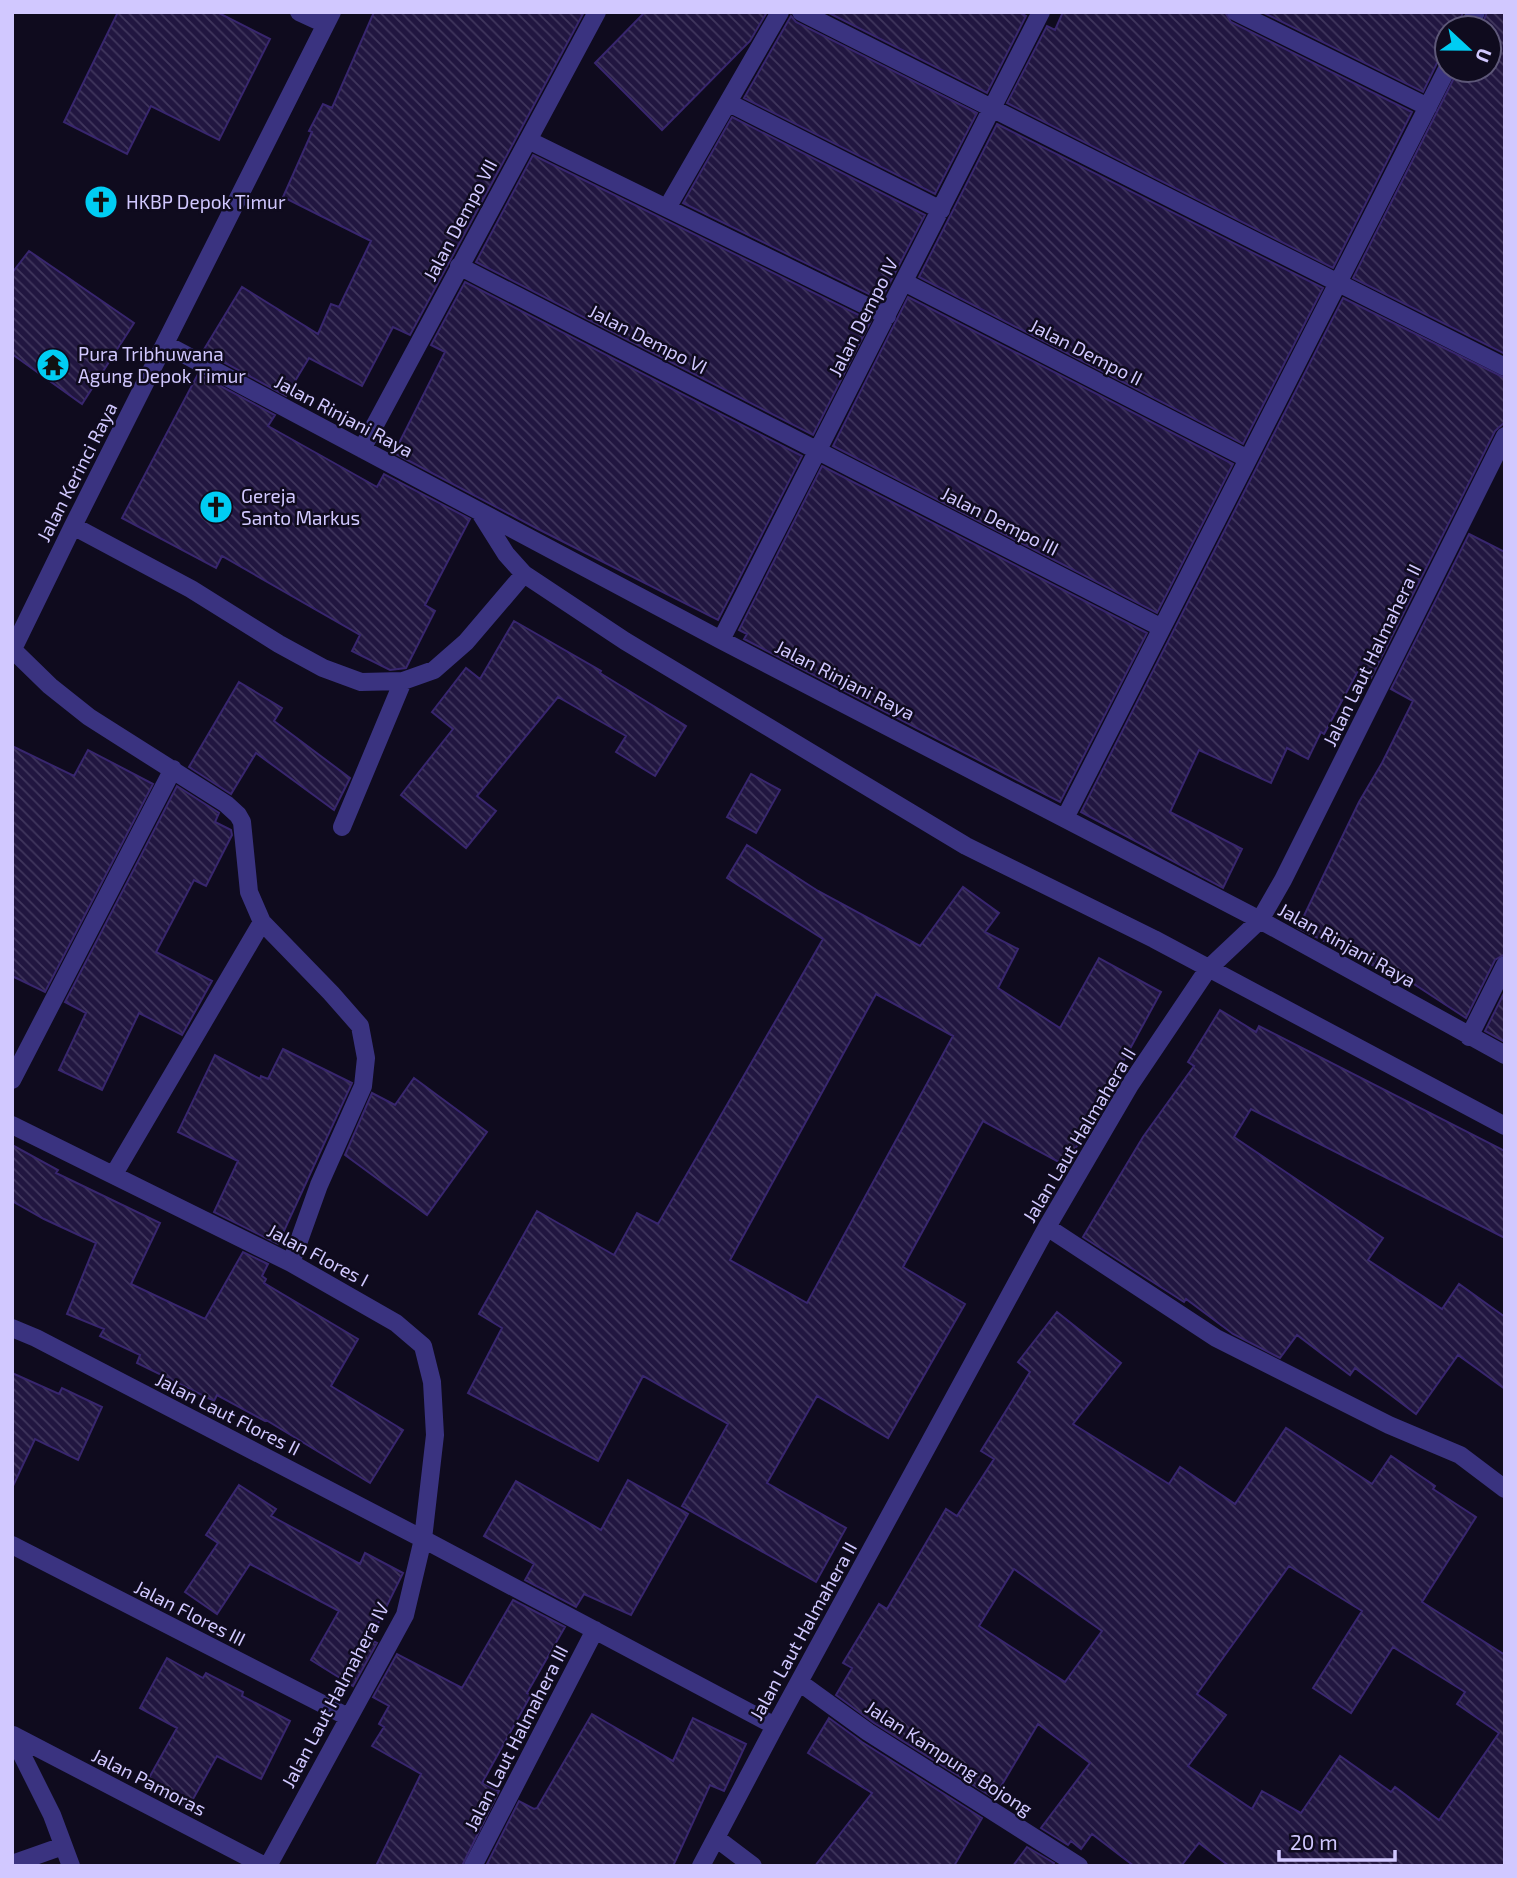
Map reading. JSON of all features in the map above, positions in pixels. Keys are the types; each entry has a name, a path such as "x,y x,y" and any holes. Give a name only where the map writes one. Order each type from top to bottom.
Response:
{"street":[{"path":"299,12 329,18"},
{"name":"Jalan Dempo VII","path":"362,449 597,12"},
{"path":"667,208 780,12"},
{"path":"801,12 1505,367"},
{"name":"Jalan Dempo IV","path":"721,640 1041,12"},
{"path":"1236,12 1427,107"},
{"name":"Jalan Kerinci Raya","path":"13,650 329,18"},
{"path":"1065,818 1439,84"},
{"path":"729,103 941,210"},
{"path":"528,140 887,316"},
{"name":"Jalan Dempo VI","path":"459,266 818,450"},
{"name":"Jalan Dempo II","path":"904,282 1248,459"},
{"name":"Jalan Rinjani Raya","path":"165,344 721,640 1260,920 1505,1055"},
{"name":"Jalan Laut Halmahera II","path":"701,1866 1047,1227 1130,1085 1208,970 1260,920 1283,880 1505,436"},
{"name":"Jalan Dempo III","path":"818,450 1162,628"},
{"path":"479,511 506,554 524,575 625,641 966,846 1154,939 1505,1126"},
{"path":"73,526 191,589 323,668 361,682 403,681 434,670 480,626 524,575"},
{"path":"13,650 50,686 89,717 173,769 238,815 242,822 249,892 262,922 360,1026 366,1058 363,1086 319,1185 290,1263"},
{"path":"342,827 403,681"},
{"path":"12,1080 173,769"},
{"path":"114,1174 262,922"},
{"path":"1469,1037 1505,965"},
{"name":"Jalan Flores I","path":"12,1125 290,1263 396,1323 423,1346 432,1382 435,1435 423,1539"},
{"path":"1047,1227 1216,1338 1389,1425 1460,1455 1505,1489"},
{"name":"Jalan Laut Flores II","path":"12,1328 423,1539 775,1726"},
{"name":"Jalan Laut Halmahera IV","path":"266,1866 405,1615 423,1539"},
{"name":"Jalan Flores III","path":"12,1545 348,1717"},
{"name":"Jalan Laut Halmahera III","path":"473,1866 596,1630"},
{"name":"Jalan Kampung Bojong","path":"799,1682 867,1732 1079,1866"},
{"path":"13,1735 52,1815 71,1866"},
{"name":"Jalan Pamoras","path":"13,1735 266,1866"},
{"path":"716,1838 753,1866"},
{"path":"12,1864 63,1846"}],"building":[{"path":"118,12 217,12 270,39 219,140 151,106 127,154 64,122"},
{"path":"374,12 584,12 410,335 393,327 362,386 309,358 286,396 203,351 242,287 318,334 331,304 339,307 371,241 283,197 312,132 309,131 323,104 332,108"},
{"path":"645,12 767,12 750,41 662,130 595,63"},
{"path":"827,12 1019,12 1026,16 987,93"},
{"path":"1063,12 1225,12 1231,22 1412,112 1333,268 1007,103 1047,26 1055,30"},
{"path":"1262,12 1463,12 1433,14 1433,71 1423,92"},
{"path":"1505,12 1505,354 1353,278 1451,84 1503,84 1503,14 1486,14"},
{"path":"791,16 796,22 977,113 935,194 744,98"},
{"path":"732,117 925,215 881,300 683,203"},
{"path":"997,124 1323,288 1243,444 919,277"},
{"path":"533,155 871,321 813,435 476,262"},
{"path":"29,251 134,323 82,404 12,354 12,273"},
{"path":"465,282 802,456 718,620 394,453 445,352 431,345"},
{"path":"908,297 1233,464 1157,613 833,446"},
{"path":"1343,298 1505,378 1505,422 1495,431 1371,678 1358,671 1308,759 1287,748 1271,783 1199,750 1170,812 1242,849 1223,888 1081,812"},
{"path":"198,374 275,415 268,426 377,487 384,474 470,519 425,605 435,611 406,668 390,670 352,651 360,635 222,556 216,568 122,518"},
{"path":"822,466 1147,633 1060,802 744,639 747,634 739,630"},
{"path":"1469,534 1505,552 1505,954 1495,960 1466,1018 1377,960 1374,966 1298,928 1359,802 1413,701 1391,689"},
{"path":"514,621 601,671 600,673 686,726 655,776 616,752 626,736 558,697 477,796 496,811 466,848 401,795 453,729 432,712 466,668 480,679"},
{"path":"239,682 282,708 274,721 350,778 334,810 256,753 231,794 189,767"},
{"path":"12,746 74,776 88,750 153,784 45,992 12,976"},
{"path":"751,774 780,790 756,833 727,817"},
{"path":"177,786 219,813 215,822 231,830 232,835 206,886 194,880 156,952 212,981 182,1035 139,1013 102,1090 59,1070 86,1013 65,1002"},
{"path":"747,845 818,891 920,946 963,887 999,913 985,932 1018,949 998,988 1060,1028 1099,958 1161,992 1066,1166 983,1121 903,1267 965,1304 888,1438 817,1396 767,1483 846,1528 816,1582 682,1506 728,1424 643,1376 598,1461 468,1393 502,1328 479,1314 537,1211 614,1255 637,1213 658,1224 823,939 727,878","holes":["876,994 953,1036 807,1303 730,1260"]},
{"path":"1505,991 1505,1042 1485,1031"},
{"path":"1220,1010 1256,1032 1259,1026 1505,1151 1505,1238 1251,1109 1234,1137 1383,1238 1368,1260 1442,1309 1459,1284 1505,1317 1505,1389 1458,1355 1416,1414 1355,1368 1350,1375 1297,1335 1280,1358 1233,1334 1186,1299 1184,1302 1083,1237 1143,1137 1194,1066 1188,1062"},
{"path":"283,1049 352,1083 278,1244 214,1212 238,1161 178,1132 215,1055 260,1079 261,1076 268,1079"},
{"path":"414,1078 487,1132 427,1215 345,1155 372,1093 395,1105"},
{"path":"12,1145 58,1170 56,1173 160,1223 131,1284 205,1319 243,1252 268,1264 262,1276 266,1279 264,1283 358,1339 331,1386 403,1430 370,1483 266,1420 217,1395 214,1401 137,1363 140,1355 100,1336 104,1329 67,1314 96,1243 12,1201"},
{"path":"1057,1312 1121,1363 1073,1424 1169,1484 1180,1467 1235,1504 1286,1428 1372,1484 1391,1456 1435,1486 1433,1489 1476,1517 1422,1602 1505,1655 1505,1866 1229,1866 1199,1843 1181,1866 1134,1866 1092,1834 1081,1849 1071,1841 1068,1845 1041,1828 1090,1763 1038,1724 994,1798 874,1723 836,1695 852,1668 843,1663 879,1604 887,1609 946,1509 957,1516 994,1459 981,1451 1030,1372 1018,1362","holes":["1289,1566 1362,1611 1313,1688 1351,1713 1393,1647 1465,1692 1457,1704 1499,1733 1439,1820 1395,1787 1391,1792 1340,1756 1301,1813 1262,1791 1252,1809 1188,1766 1226,1715 1197,1694","1014,1569 1102,1631 1065,1682 979,1626"]},
{"path":"12,1373 59,1394 62,1388 102,1407 78,1460 35,1439 12,1488"},
{"path":"628,1480 688,1514 631,1615 584,1594 576,1607 525,1580 534,1564 484,1536 516,1481 601,1530"},
{"path":"239,1485 276,1509 271,1516 360,1564 365,1553 403,1573 372,1636 371,1640 377,1643 353,1686 311,1660 339,1611 250,1564 217,1614 185,1592 218,1543 206,1535"},
{"path":"513,1600 565,1627 527,1693 531,1695 482,1783 499,1791 462,1866 376,1866 421,1774 372,1746 384,1727 379,1724 389,1706 373,1697 397,1654 462,1688"},
{"path":"167,1658 203,1678 206,1673 243,1692 242,1696 290,1721 261,1779 217,1756 188,1808 145,1785 177,1728 140,1708"},
{"path":"592,1714 673,1761 693,1718 746,1744 724,1791 710,1785 673,1866 486,1866 519,1801 537,1808"},
{"path":"829,1718 982,1818 954,1866 815,1866 872,1793 808,1753"},
{"path":"1027,1847 1054,1863 1052,1866 1013,1866"}],"place":[{"name":"HKBP Depok Timur","path":"101,202"},
{"name":"Pura Tribhuwana Agung Depok Timur","path":"53,365"},
{"name":"Gereja Santo Markus","path":"216,507"}]}
